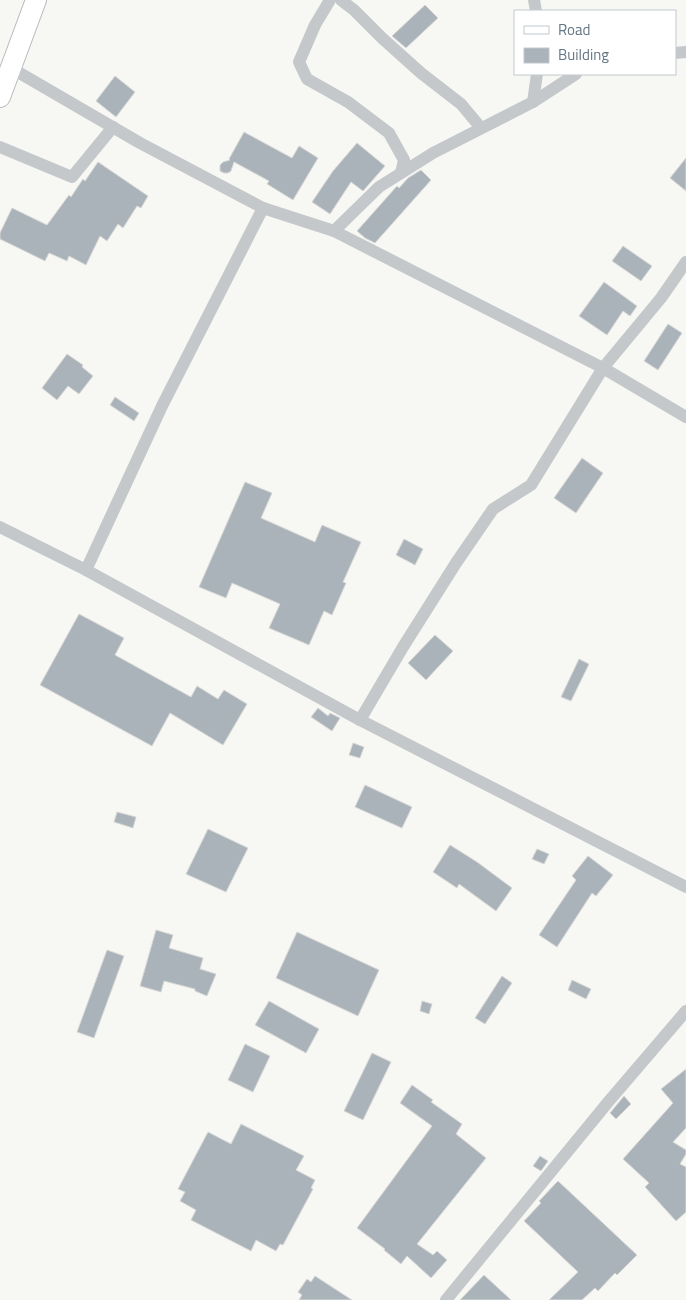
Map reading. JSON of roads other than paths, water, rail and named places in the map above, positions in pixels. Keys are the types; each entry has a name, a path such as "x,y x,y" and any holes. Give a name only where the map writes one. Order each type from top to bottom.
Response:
{"main road":[{"path":"0,98 36,0"}],"street":[{"path":"330,0 315,25 299,62 307,79 348,102 389,133 404,160 401,173"},
{"path":"341,0 421,73 460,104 482,128"},
{"path":"11,68 113,128 263,208 334,231 603,368 686,417"},
{"path":"533,102 536,75"},
{"path":"334,231 379,187 433,153 533,102 574,75"},
{"path":"0,148 72,177 113,128"},
{"path":"86,570 162,406 263,208"},
{"path":"360,720 403,647 493,509 531,485 603,368 661,298 686,262"},
{"path":"0,527 86,570 360,720 686,887"},
{"path":"446,1300 609,1101 686,1011"}]}
